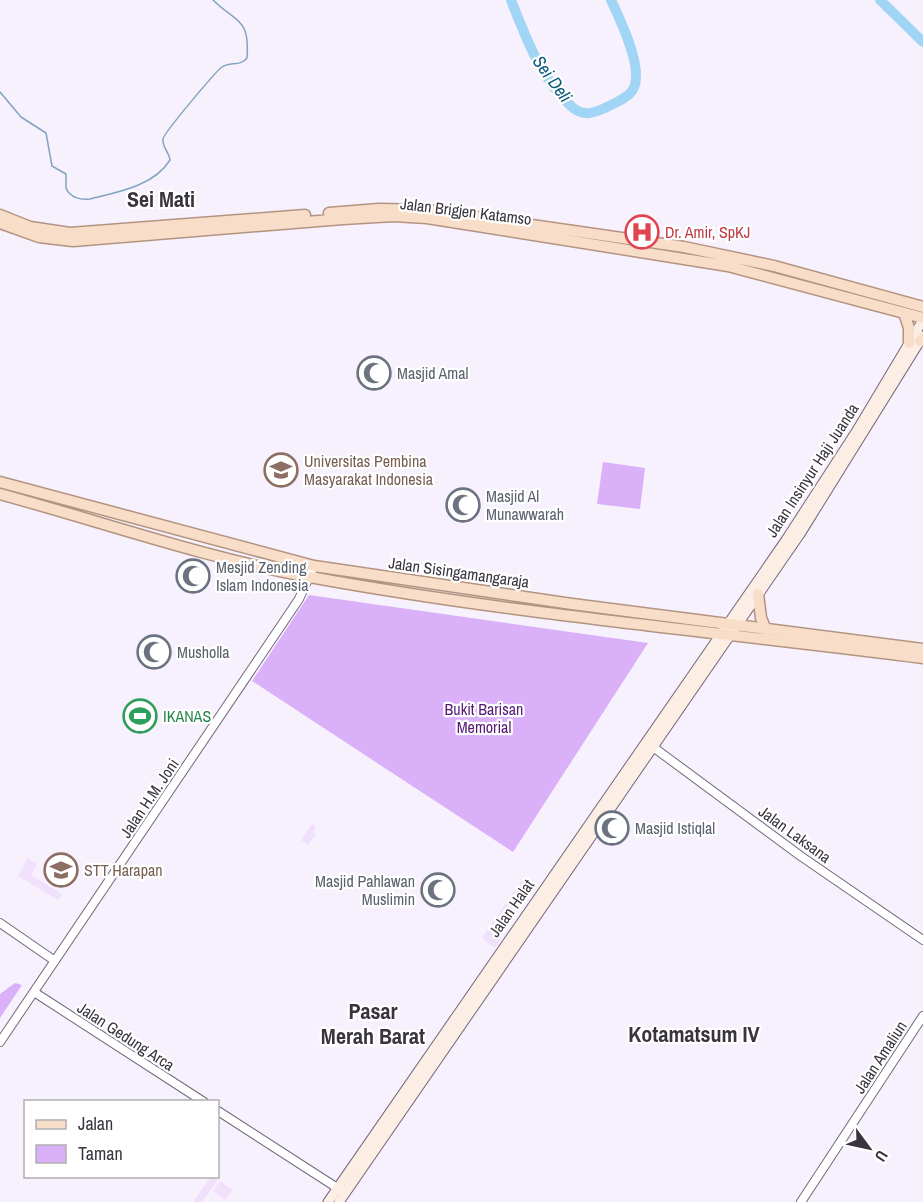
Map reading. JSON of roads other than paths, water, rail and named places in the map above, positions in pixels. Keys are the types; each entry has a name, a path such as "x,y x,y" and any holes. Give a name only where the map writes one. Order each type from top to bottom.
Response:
{"main road":[{"name":"Jalan Brigjen Katamso","path":"0,214 30,227 70,233 379,209 428,210 728,266 923,319"},
{"name":"Jalan Brigjen Katamso","path":"0,223 39,237 73,241 386,217 427,218 706,251 920,304"},
{"path":"904,313 909,328 919,339"},
{"name":"Jalan Insinyur Haji Juanda","path":"729,629 758,594 849,457 919,339 923,319"},
{"name":"Jalan Insinyur Haji Juanda","path":"729,629 919,339"},
{"name":"Jalan Sisingamangaraja","path":"0,482 312,572"},
{"name":"Jalan Sisingamangaraja","path":"0,494 238,560 923,658"},
{"path":"758,594 761,618 766,630"},
{"name":"Jalan Sisingamangaraja","path":"729,629 766,630 923,649"},
{"name":"Jalan Halat","path":"328,1202 341,1195 653,747 729,629"},
{"name":"Jalan Halat","path":"341,1195 729,629"}],"street":[{"name":"Jalan H.M. Joni","path":"0,1042 299,599 312,572"},
{"name":"Jalan Laksana","path":"653,747 801,857 923,940"},
{"path":"0,923 55,961"},
{"name":"Jalan Gedung Arca","path":"34,992 202,1100"},
{"name":"Jalan Amaliun","path":"801,1202 923,1016"},
{"path":"219,1112 341,1195"}],"waterway":[{"path":"0,92 21,117 46,133 52,166 66,174 66,188 73,196 90,199 134,187 155,176 170,160 163,139 210,79 222,67 244,61 247,58 244,28 213,0"},
{"name":"Sei Deli","path":"511,0 522,29 543,71 572,107 588,113 623,99 630,94 635,82 634,59 611,0"},
{"name":"Sei Deli","path":"880,0 923,42"}],"place":[{"name":"Dr. Amir, SpKJ","path":"642,232"},
{"name":"Masjid Amal","path":"374,373"},
{"name":"Universitas Pembina Masyarakat Indonesia","path":"281,470"},
{"name":"Masjid Al Munawwarah","path":"463,505"},
{"name":"Mesjid Zending Islam Indonesia","path":"193,576"},
{"name":"Musholla","path":"154,652"},
{"name":"IKANAS","path":"140,716"},
{"name":"Masjid Istiqlal","path":"612,828"},
{"name":"STT Harapan","path":"61,870"},
{"name":"Masjid Pahlawan Muslimin","path":"438,890"}],"district":[{"name":"Sei Mati","path":"161,199"},
{"name":"Pasar Merah Barat","path":"373,1024"},
{"name":"Kotamatsum IV","path":"694,1034"}],"park label":[{"name":"Bukit Barisan Memorial","path":"484,718"}]}
